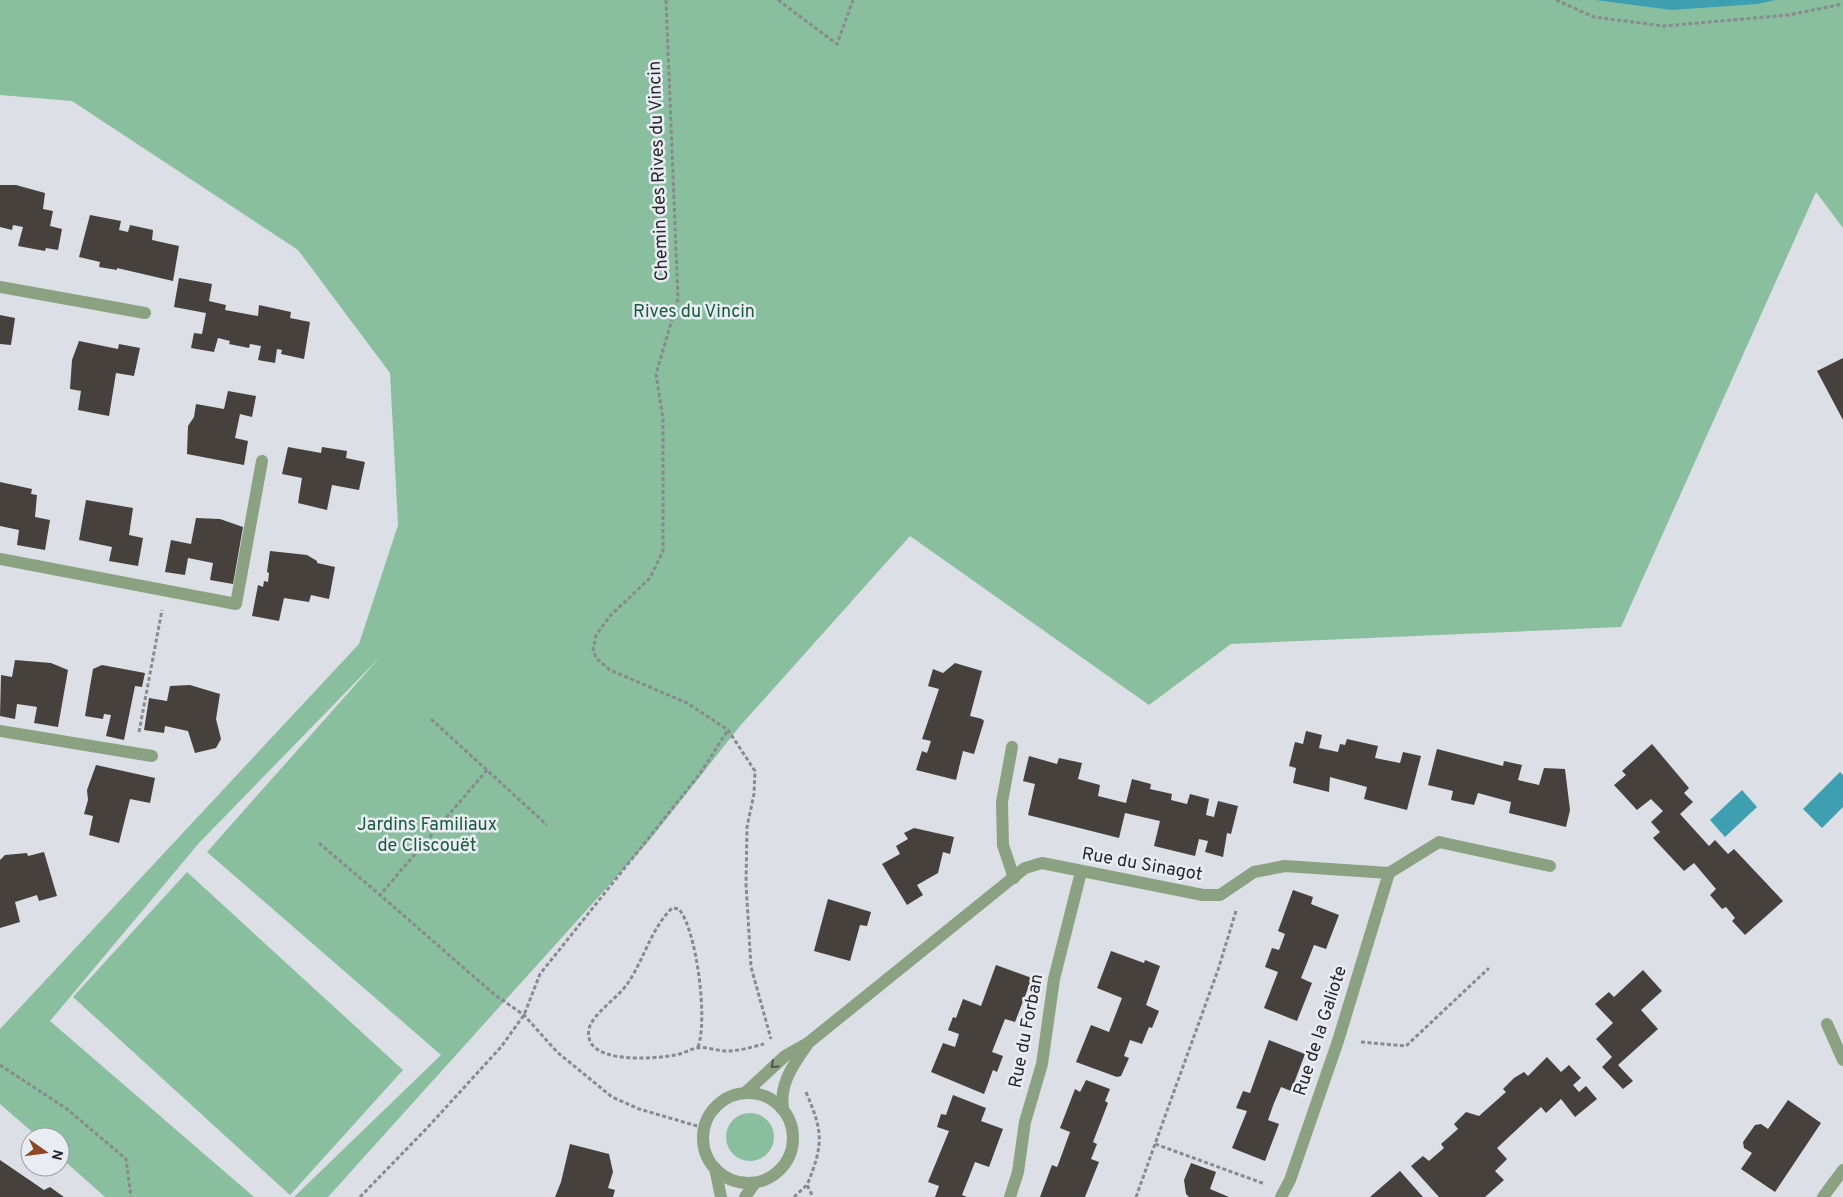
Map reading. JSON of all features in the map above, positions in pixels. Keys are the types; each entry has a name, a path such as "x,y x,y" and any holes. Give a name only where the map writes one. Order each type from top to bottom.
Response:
{"street":[{"path":"0,287 144,313"},
{"path":"0,559 236,604 262,461"},
{"path":"0,731 152,756"},
{"path":"1012,747 1002,802 1003,845 1014,878"},
{"path":"1389,873 1439,842 1550,866"},
{"name":"Rue du Sinagot","path":"745,1093 785,1056 808,1043 1025,868 1042,863 1203,894 1220,895 1254,872 1285,866 1389,873"},
{"name":"Rue du Forban","path":"1010,1197 1018,1172 1024,1122 1042,1064 1054,979 1081,872"},
{"name":"Rue de la Galiote","path":"1283,1194 1290,1180 1338,1041 1389,873"},
{"path":"1827,1024 1843,1060"},
{"name":"Rue du Sinagot","path":"783,1110 781,1098 784,1085 792,1067 808,1043"},
{"path":"745,1093 766,1096 783,1110 790,1121 793,1135 792,1148 787,1161 778,1172 756,1183 739,1182 726,1177 715,1168 707,1156 704,1142 704,1128 710,1115 719,1104 731,1096 745,1093"},
{"path":"715,1168 721,1197"},
{"path":"1823,1197 1843,1170"},
{"path":"746,1197 756,1183"}],"path":[{"name":"Chemin des Rives du Vincin","path":"666,0 678,299 656,374 663,419 663,551 650,578 610,616 600,629 596,635 593,651 597,659 610,670 687,703 728,730 755,771 754,794 747,827 747,902 751,968 772,1043 727,1051 698,1047"},
{"path":"778,0 837,44 853,0"},
{"path":"1556,0 1594,17 1664,26 1788,15 1843,4"},
{"path":"135,754 159,627"},
{"path":"431,719 547,825"},
{"path":"360,1197 501,1047 524,1015 540,974 699,775 728,730"},
{"path":"380,895 488,770"},
{"path":"319,843 495,995 524,1015 557,1052 612,1097 639,1109 704,1128"},
{"path":"1136,1197 1218,970 1246,877"},
{"path":"672,908 679,909 684,916 700,984 701,1040 698,1047 676,1055 622,1058 606,1054 596,1048 589,1038 589,1028 597,1014 620,995 646,952 660,920 672,908"},
{"path":"1338,1041 1406,1046 1489,968"},
{"path":"0,1065 67,1109 126,1158 131,1197"},
{"path":"792,1067 802,1084 816,1116 821,1138 817,1162 807,1185 794,1197"},
{"path":"1155,1144 1283,1194"},
{"path":"807,1185 813,1197"}],"green space":[{"path":"0,0 1843,0 1843,228 1816,192 1621,627 1231,644 1149,705 910,536 740,726 648,842 328,1197 294,1197 441,1055 207,852 381,656 199,843 50,1021 254,1197 105,1197 70,1166 70,1127 26,1127 0,1104 0,1029 359,644 398,525 390,373 298,250 72,101 0,95"},
{"path":"187,872 403,1070 290,1195 73,997"},
{"path":"745,1113 755,1113 767,1120 774,1132 774,1142 767,1154 755,1161 745,1161 737,1157 730,1150 726,1142 726,1132 730,1124 737,1117"}],"water":[{"path":"1595,0 1776,0 1757,4 1672,10"},
{"path":"1840,772 1843,775 1843,807 1822,828 1803,809"},
{"path":"1742,790 1757,807 1725,837 1710,820"}],"building":[{"path":"0,185 16,185 45,193 43,209 53,211 50,226 62,229 58,250 46,248 45,251 18,246 23,227 13,225 12,230 0,227"},
{"path":"90,215 121,221 119,230 128,232 130,225 153,230 152,240 179,246 173,281 117,268 117,270 99,267 100,262 79,257"},
{"path":"179,278 212,284 209,301 226,305 225,310 258,316 259,305 291,312 290,318 310,322 304,359 281,354 282,350 277,349 275,363 258,360 261,346 250,344 249,348 229,344 230,341 218,338 214,352 191,348 194,333 202,334 206,313 174,307"},
{"path":"0,315 15,318 11,345 0,344"},
{"path":"79,341 118,349 119,344 140,348 134,376 116,373 109,416 78,410 81,391 70,389 72,360"},
{"path":"1843,358 1843,420 1817,371"},
{"path":"228,391 256,396 252,417 240,414 235,438 248,441 244,465 187,454 188,426 194,417 196,404 224,409"},
{"path":"288,447 321,453 322,447 347,451 346,458 365,462 359,490 332,485 327,510 298,503 302,478 282,474"},
{"path":"0,482 32,489 31,494 37,495 35,517 50,520 45,550 17,545 19,530 0,526"},
{"path":"86,500 133,508 129,535 143,538 138,566 109,561 112,547 79,540"},
{"path":"196,518 220,519 243,527 233,584 210,580 213,563 188,558 185,575 165,572 171,540 191,544"},
{"path":"270,551 307,555 317,561 317,563 335,567 329,599 311,595 309,602 284,598 279,621 252,616 258,585 263,587 264,581 268,582 269,573 267,572"},
{"path":"15,660 51,663 68,670 58,727 34,723 37,707 17,704 15,719 0,716 1,675 12,677"},
{"path":"955,663 982,671 970,716 984,721 974,754 963,751 956,780 916,770 922,751 927,753 931,741 922,739 939,689 928,686 933,669 943,673"},
{"path":"102,665 145,673 142,687 135,686 124,740 106,736 111,715 104,714 103,719 85,716 93,669"},
{"path":"190,685 220,694 216,719 221,739 216,748 195,753 188,731 165,726 164,733 144,730 149,698 167,701 170,686"},
{"path":"1306,731 1322,735 1319,748 1338,752 1340,744 1345,745 1347,739 1378,746 1375,758 1400,763 1403,752 1421,756 1407,810 1364,799 1367,787 1330,777 1329,792 1293,783 1296,768 1289,766 1295,742 1303,744"},
{"path":"1652,744 1689,788 1684,793 1693,802 1680,814 1709,846 1715,840 1728,854 1734,849 1783,901 1745,935 1732,921 1735,918 1726,907 1722,909 1710,895 1716,889 1694,863 1684,871 1653,838 1660,832 1651,822 1663,811 1651,799 1637,810 1614,785 1626,775 1622,771"},
{"path":"1437,749 1503,766 1504,761 1522,765 1518,780 1539,785 1544,768 1565,769 1570,810 1566,827 1509,813 1511,802 1478,793 1474,805 1451,800 1453,791 1428,785"},
{"path":"1029,756 1057,764 1059,758 1082,763 1078,779 1100,785 1098,796 1126,803 1132,779 1151,784 1150,789 1172,794 1171,800 1187,804 1190,794 1209,799 1206,815 1214,817 1218,801 1238,806 1231,834 1227,833 1223,857 1205,852 1208,841 1199,839 1195,856 1154,846 1160,821 1125,813 1119,838 1028,815 1035,784 1023,781"},
{"path":"96,765 155,778 150,803 130,799 119,843 89,835 93,816 84,814 88,800 87,790"},
{"path":"914,828 954,837 950,854 943,852 938,873 917,885 923,895 907,905 882,864 900,854 896,846 908,839 904,833"},
{"path":"44,852 57,896 39,901 37,895 15,902 20,922 0,928 0,860 5,855 27,853 28,856"},
{"path":"1293,890 1313,897 1311,904 1339,915 1326,949 1314,945 1301,978 1312,983 1297,1021 1264,1008 1278,972 1265,967 1272,948 1279,950 1285,934 1278,931"},
{"path":"828,899 871,912 867,926 860,925 850,961 814,951"},
{"path":"1111,951 1144,963 1145,960 1160,966 1146,1005 1159,1011 1152,1028 1149,1027 1142,1044 1130,1040 1124,1056 1129,1058 1121,1076 1117,1077 1076,1062 1091,1025 1109,1032 1122,998 1097,988"},
{"path":"996,965 1032,978 1015,1022 1005,1019 992,1052 1003,1056 997,1072 993,1070 984,1094 931,1072 943,1043 955,1047 959,1034 948,1030 953,1017 956,1018 963,999 981,1006"},
{"path":"1643,970 1662,991 1641,1010 1658,1029 1618,1065 1633,1081 1623,1089 1602,1067 1612,1057 1596,1039 1613,1023 1595,1004 1609,992 1614,997"},
{"path":"1269,1040 1305,1054 1291,1091 1281,1087 1274,1103 1268,1120 1279,1124 1265,1161 1232,1148 1247,1111 1236,1108 1243,1091 1250,1093"},
{"path":"1547,1057 1561,1072 1569,1065 1581,1078 1573,1085 1579,1092 1586,1086 1597,1099 1575,1117 1561,1099 1546,1113 1541,1107 1497,1148 1507,1159 1495,1171 1504,1180 1485,1197 1439,1197 1411,1166 1423,1156 1429,1161 1444,1148 1441,1144 1458,1129 1454,1124 1466,1112 1479,1116 1506,1092 1503,1089 1514,1078 1524,1072 1528,1076"},
{"path":"1086,1080 1110,1089 1105,1101 1108,1103 1093,1142 1097,1144 1091,1159 1099,1162 1085,1197 1040,1197 1052,1165 1057,1167 1058,1165 1070,1132 1060,1128 1075,1089 1080,1092"},
{"path":"953,1095 986,1108 981,1121 1003,1129 989,1167 975,1162 962,1195 967,1197 935,1197 939,1186 928,1182 949,1131 937,1127 941,1114 946,1115"},
{"path":"1788,1100 1821,1123 1775,1192 1741,1169 1752,1153 1744,1148 1743,1142 1755,1125 1761,1124 1768,1129"},
{"path":"570,1144 609,1154 613,1172 608,1188 615,1190 613,1197 555,1197 561,1182"},
{"path":"0,1160 20,1174 20,1177 25,1177 44,1190 50,1187 64,1197 0,1197"},
{"path":"1191,1163 1216,1172 1210,1189 1229,1197 1189,1197 1186,1194 1184,1180"},
{"path":"1400,1171 1423,1197 1370,1197"}],"park label":[{"name":"Rives du Vincin","path":"694,312"},
{"name":"Jardins Familiaux de Cliscouët","path":"427,835"}]}
